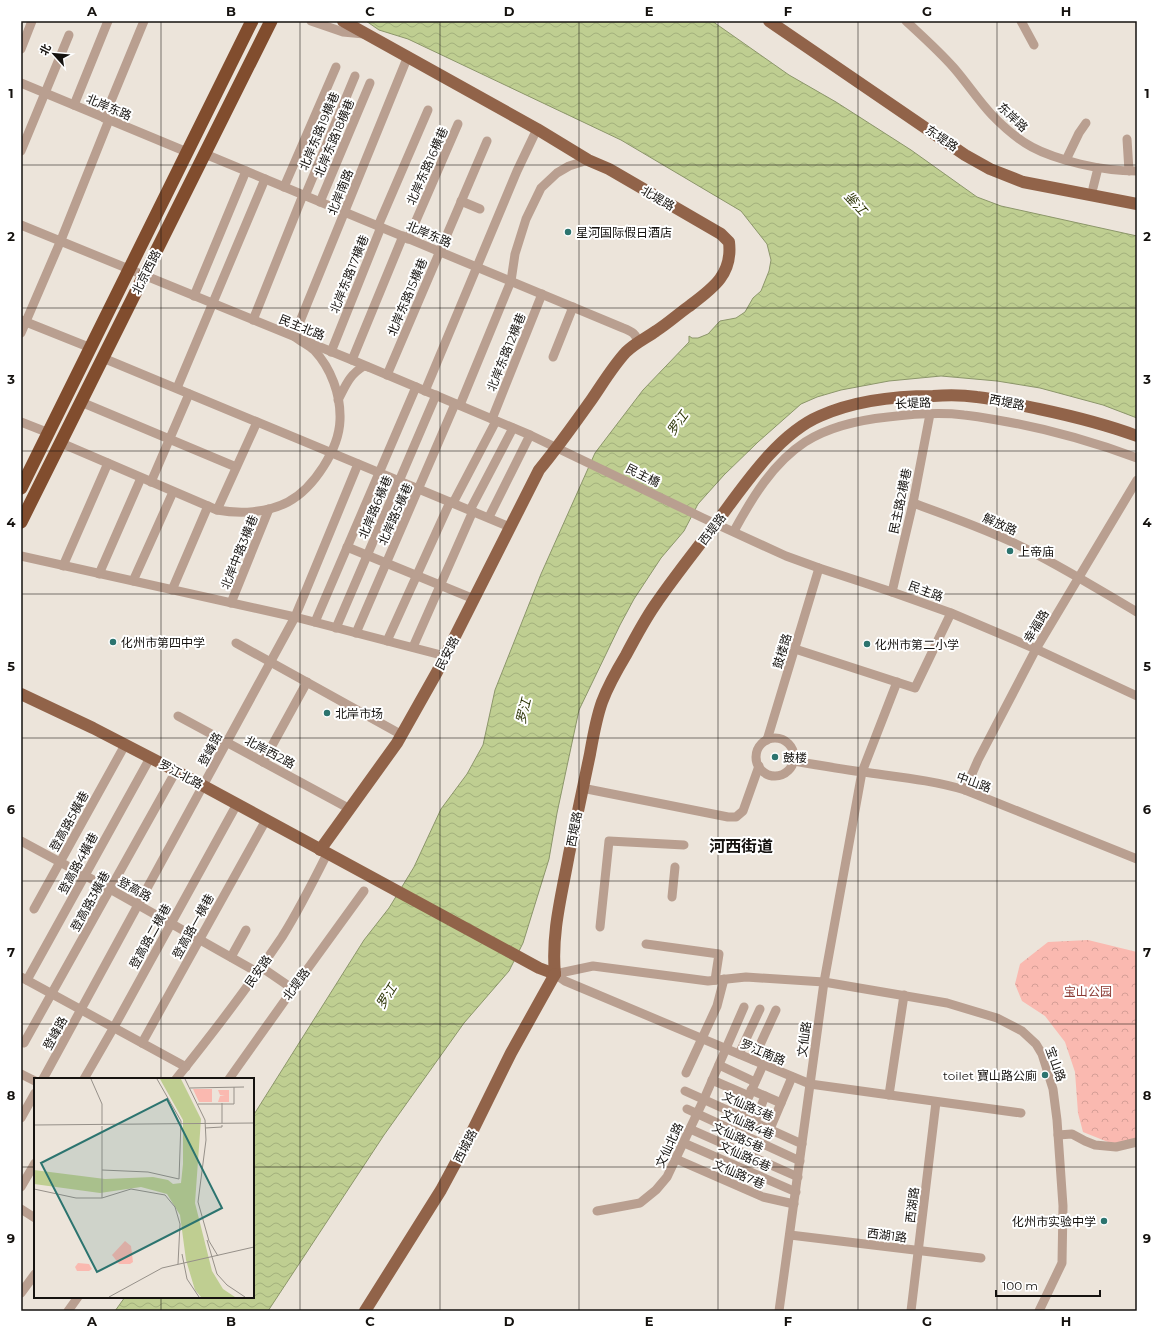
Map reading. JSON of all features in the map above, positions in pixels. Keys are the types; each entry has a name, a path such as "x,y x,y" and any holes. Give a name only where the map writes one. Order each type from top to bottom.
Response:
{"highway":[{"name":"北京西路","path":"21,488 252,21"},
{"name":"北京西路","path":"21,522 271,22"}],"main road":[{"name":"北堤路","path":"343,21 537,129 588,160 609,169 728,239 730,255 727,268 718,282 698,299 648,336 636,339 612,369 557,448"},
{"name":"东堤路","path":"769,21 959,150 990,169 1023,182 1137,204"},
{"name":"东堤路","path":"783,21 969,148 994,162 1025,175 1137,197"},
{"name":"西堤路","path":"555,974 553,957 558,913 582,788 601,703 610,684 655,605 741,490 765,461 791,434 817,417 841,407 857,403 889,398 920,396 976,396 1071,416 1110,426 1137,436"},
{"name":"民安路","path":"324,852 350,809 402,734 445,656 539,470 557,448"},
{"name":"罗江北路","path":"21,694 93,728 176,771 539,968 555,974"},
{"name":"西城路","path":"365,1311 442,1190 511,1054 555,974"}],"street":[{"path":"21,49 32,21"},
{"path":"74,105 108,21"},
{"path":"21,333 23,321 61,240 144,21"},
{"path":"311,21 343,32 370,35"},
{"name":"东岸路","path":"906,21 953,66 991,114 1015,137 1041,152 1066,160 1112,171 1133,171"},
{"path":"1021,21 1034,45"},
{"path":"21,151 69,35"},
{"name":"北岸南路","path":"294,336 408,56"},
{"path":"284,187 336,67"},
{"name":"北岸东路19横巷","path":"253,320 355,76"},
{"name":"北岸东路","path":"21,83 187,152"},
{"name":"北岸东路18横巷","path":"320,202 370,83"},
{"name":"北岸东路17横巷","path":"331,352 379,226 428,110"},
{"path":"1066,160 1079,133 1086,123"},
{"name":"北岸东路16横巷","path":"352,360 458,124"},
{"path":"425,391 517,171 537,129"},
{"path":"1127,139 1133,171"},
{"name":"北岸东路15横巷","path":"387,375 487,142"},
{"name":"北岸东路","path":"205,154 623,328 636,339"},
{"name":"北岸路5橫巷","path":"356,633 511,281 515,254 526,219 541,188 557,173 570,166 588,160"},
{"path":"1093,188 1098,168"},
{"path":"194,296 246,171"},
{"path":"177,388 265,179"},
{"path":"461,201 480,209"},
{"name":"民主北路","path":"21,226 61,240 213,304 352,360 458,404 571,454"},
{"name":"北岸东路12横巷","path":"387,641 452,502 494,420 542,294"},
{"path":"553,357 573,307"},
{"path":"23,321 91,348"},
{"path":"61,442 217,510 228,512 248,512 269,509 290,502 312,483 324,465 337,435 340,420 338,400 333,381 325,365 313,350 294,336"},
{"path":"103,358 510,526"},
{"path":"338,400 348,380 356,371 364,366 375,370"},
{"path":"315,622 416,387"},
{"path":"151,482 190,394"},
{"name":"北岸路6橫巷","path":"336,628 436,395"},
{"path":"81,402 236,467"},
{"name":"长堤路","path":"734,531 745,511 772,472 784,459 804,443 824,432 874,418 930,414 965,415 1046,429 1084,439 1137,458"},
{"name":"民主路2横巷","path":"892,592 913,502 930,414"},
{"path":"21,422 49,433"},
{"path":"217,510 257,422"},
{"path":"413,647 471,510 513,428"},
{"path":"489,517 530,435"},
{"name":"民主橋","path":"571,454 703,518"},
{"path":"63,566 108,463"},
{"name":"登峰路","path":"44,1078 295,617 358,464"},
{"path":"99,574 141,478"},
{"name":"幸福路","path":"965,790 978,760 1036,649 1137,480"},
{"path":"133,581 173,492"},
{"name":"解放路","path":"913,502 1007,540 1079,577 1137,612"},
{"path":"172,590 208,506"},
{"name":"北岸中路3横巷","path":"231,603 269,509"},
{"name":"民主路","path":"703,518 786,556 951,613 1036,649 1137,696"},
{"path":"347,547 474,598"},
{"path":"21,556 295,617 445,656"},
{"name":"鼓楼路","path":"767,740 819,568"},
{"path":"795,649 914,688 951,613"},
{"path":"236,643 402,734"},
{"path":"263,762 307,682"},
{"name":"文仙路","path":"779,1311 824,982 862,772 897,682"},
{"name":"北岸西2路","path":"178,716 350,809"},
{"path":"772,738 778,738 789,744 792,749 794,761 788,770 778,775 767,774 759,766 756,760 761,744 772,738"},
{"name":"登高路5橫巷","path":"34,910 125,745"},
{"name":"登高路4橫巷","path":"24,979 150,758"},
{"name":"中山路","path":"794,761 901,777 942,784 965,790 1137,859"},
{"path":"582,788 728,817 736,817 743,811 759,766"},
{"name":"登高路3橫巷","path":"24,1043 176,771"},
{"name":"登高路二横巷","path":"85,1078 237,804"},
{"name":"登高路一横巷","path":"142,1043 266,820"},
{"name":"登高路","path":"21,841 231,957 259,969 292,989"},
{"path":"600,927 609,841 684,845"},
{"name":"民安路","path":"177,1078 222,1022 282,936 303,902 324,852"},
{"path":"672,897 675,867"},
{"name":"北堤路","path":"231,1078 292,989 364,891"},
{"path":"231,957 246,930"},
{"path":"646,944 719,954 720,980 717,1006 686,1073"},
{"name":"宝山路","path":"555,974 592,966 708,981 746,977 824,982 947,1003 997,1018 1022,1031 1036,1044 1046,1065 1053,1089 1063,1206 1062,1263 1039,1311"},
{"name":"罗江南路","path":"555,974 565,982 810,1084 1022,1113"},
{"path":"24,979 186,1067"},
{"path":"889,1096 904,995"},
{"name":"文仙北路","path":"597,1211 640,1203 660,1186 667,1177 684,1143 744,1008"},
{"path":"739,1054 760,1009"},
{"path":"753,1060 776,1010"},
{"path":"719,1065 752,1089 780,1103"},
{"path":"740,1116 763,1065"},
{"path":"21,1074 34,1080"},
{"path":"770,1129 792,1077"},
{"path":"712,1080 752,1089"},
{"name":"文仙路3巷","path":"685,1091 802,1144"},
{"path":"21,1118 34,1095"},
{"path":"755,1122 765,1096"},
{"name":"西湖路","path":"911,1311 936,1102"},
{"name":"文仙路4巷","path":"687,1109 800,1160"},
{"name":"文仙路5巷","path":"690,1129 798,1176"},
{"path":"1058,1135 1072,1134 1095,1145 1116,1146 1137,1142"},
{"name":"文仙路6巷","path":"684,1143 796,1192"},
{"name":"文仙路7巷","path":"676,1160 763,1197 794,1204"},
{"path":"21,1187 34,1165"},
{"path":"21,1208 34,1217"},
{"name":"西湖1路","path":"790,1235 981,1258"},
{"path":"21,1294 34,1275"},
{"path":"68,1311 77,1298"}],"green space":[{"name":"宝山公园","path":"1088,940 1137,952 1137,1138 1113,1144 1083,1132 1078,1113 1075,1072 1065,1042 1045,1016 1022,1001 1015,984 1020,964 1048,942"}],"water":[{"path":"366,21 712,21 789,75 836,102 911,150 977,197 1001,206 1137,236 1137,418 1103,405 1040,388 997,381 941,376 889,381 841,390 817,397 801,404 758,442 724,475 698,504 684,531 661,558 634,599 579,710 557,813 549,859 523,943 509,971 464,1023 384,1135 268,1311 115,1311 124,1298 254,1298 254,1114 364,940 389,908 414,867 441,809 467,774 483,745 495,690 541,574 595,453 643,390 689,342 689,336 692,338 698,338 708,334 720,321 736,318 745,312 753,298 761,291 769,271 771,260 767,244 741,211 621,140 408,39 379,30"}],"place":[{"name":"星河国际假日酒店","path":"568,232"},
{"name":"上帝庙","path":"1010,551"},
{"name":"化州市第四中学","path":"113,642"},
{"name":"化州市第二小学","path":"867,644"},
{"name":"北岸市场","path":"327,713"},
{"name":"鼓楼","path":"775,757"},
{"name":"toilet 寶山路公廁","path":"1045,1075"},
{"name":"化州市实验中学","path":"1104,1221"}],"district":[{"name":"河西街道","path":"741,846"}],"water label":[{"name":"鉴江","path":"856,203"},
{"name":"罗江","path":"677,423"},
{"name":"罗江","path":"523,711"},
{"name":"罗江","path":"386,996"}]}
